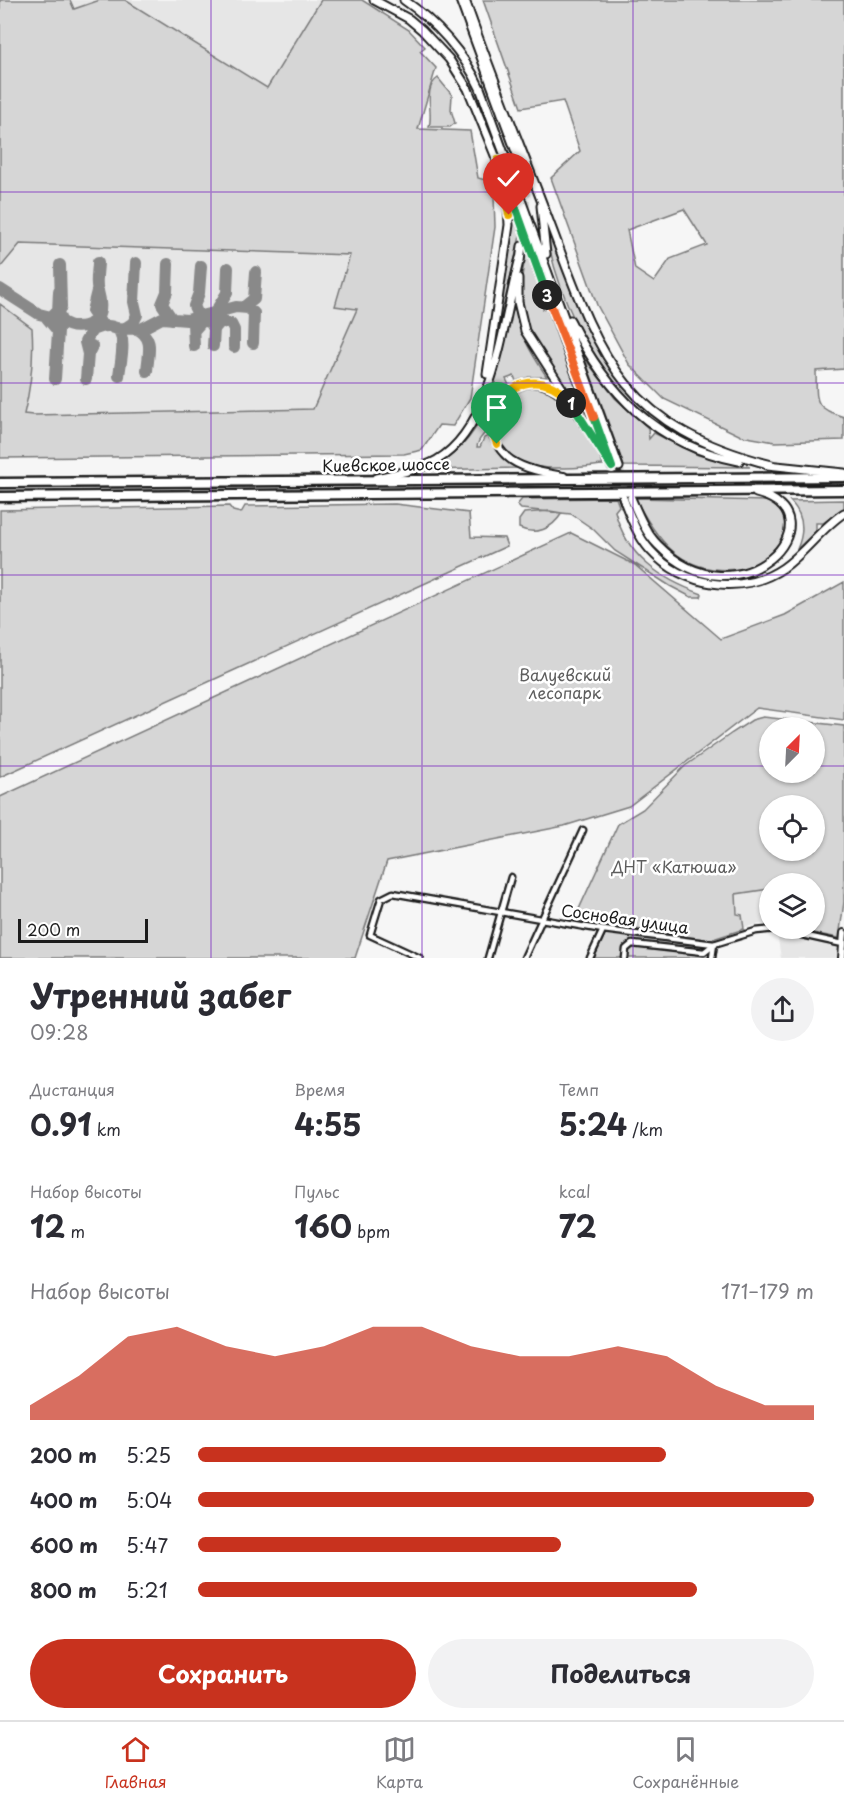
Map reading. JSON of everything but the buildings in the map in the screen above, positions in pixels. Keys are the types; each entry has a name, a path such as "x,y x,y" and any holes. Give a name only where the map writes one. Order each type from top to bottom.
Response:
{"highway":[{"name":"Киевское шоссе","path":"0,483 844,475"},
{"name":"Киевское шоссе","path":"0,497 844,490"}],"main road":[{"path":"374,0 409,19 458,71 472,98 616,467"},
{"path":"404,0 441,31 465,62 478,84 559,299 616,467"},
{"path":"460,0 526,179"},
{"path":"465,0 578,302 600,348 624,382 663,418 691,436 729,454 772,465"},
{"path":"483,403 509,225 508,201 498,160"},
{"path":"540,197 549,272"},
{"path":"522,246 517,294 525,331 568,400 616,467"},
{"path":"366,480 421,467 442,457 468,433 483,403 520,258"},
{"path":"559,299 602,376 625,402 671,437 705,452 772,465 844,475"},
{"path":"742,490 776,498 790,509 797,525"},
{"path":"786,554 766,567 750,573 720,575 696,570 678,561 659,546 627,498 639,534 659,558 688,577 721,584 750,582 779,571 844,513"}],"street":[{"path":"381,0 409,19"},
{"path":"567,477 527,468 513,461 498,446 492,423 501,399 510,390 523,384 545,384 568,400"},
{"path":"524,958 583,830"},
{"path":"488,958 511,877"},
{"name":"Сосновая улица","path":"420,958 370,935 381,899 393,892 603,930 714,944 756,930 775,929 843,944"},
{"path":"590,958 603,930"},
{"path":"842,958 844,933"},
{"path":"625,958 626,949 632,944 704,952 714,944"},
{"path":"712,958 714,944"},
{"path":"669,958 670,950"}],"shaded area":[{"path":"0,0 341,0 408,41 436,68 418,129 470,131 472,135 374,269 314,409 34,415 0,410"},
{"path":"759,891 759,925 744,927 742,915 738,914 736,894"},
{"path":"778,939 812,939 835,946 839,950 838,958 781,958"}],"green space":[{"path":"0,0 70,0 74,9 100,0 125,0 267,88 321,0 362,0 409,30 425,47 420,51 436,68 418,129 470,131 478,178 489,181 494,196 495,227 470,398 453,426 439,425 422,450 404,454 0,458 0,304 32,328 33,350 24,414 33,415 313,409 357,309 335,306 350,255 20,244 0,268"},
{"path":"483,0 844,0 844,369 816,371 816,390 821,406 844,417 844,440 775,442 741,436 664,399 629,364 597,305 551,178 580,151 563,101 521,108","holes":["684,209 707,245 670,259 654,282 635,269 627,230"]},
{"path":"438,78 452,95 451,110 455,123 450,127 429,127 429,94 433,83"},
{"path":"512,210 521,232 495,343 511,226"},
{"path":"544,215 571,290 601,354 621,381 645,407 676,429 714,450 679,439 648,419 620,392 596,360 576,324 561,287 550,250"},
{"path":"527,247 547,303 542,306 543,309 549,307 596,434 551,371 531,336 521,302 522,275"},
{"path":"514,298 515,309 525,340 547,377 529,377 516,381 514,376 506,379 509,385 496,404 487,430 477,447 480,447 484,438 488,436 502,458 517,468 424,470 445,460 461,446 474,431 483,414 490,395 509,310"},
{"path":"585,359 615,398 648,428 649,439 654,433 698,455 750,467 624,466"},
{"path":"533,386 544,389 566,405 585,429 603,465 543,468 515,459 504,450 495,427 501,405 503,401 510,403 510,395"},
{"path":"616,498 619,506 615,511 620,527 636,553 659,573 702,594 701,597 691,597 670,586 615,551 593,529 571,514 521,509 517,505 522,499"},
{"path":"635,498 768,501 788,515 792,520 793,531 791,538 782,539 786,546 783,550 774,558 763,563 747,568 726,570 708,568 678,555 666,544 655,531"},
{"path":"844,500 844,508 823,523 816,523 816,531 797,549 802,524 795,506 790,501"},
{"path":"395,504 469,513 471,537 504,538 507,546 0,777 0,510 229,506 233,511 241,513 245,506"},
{"path":"550,511 562,513 558,519 543,530 531,531 519,528 519,520 524,513"},
{"name":"Валуевский лесопарк","path":"571,533 635,565 721,639 785,615 844,582 844,720 757,708 629,806 564,826 387,861 355,958 0,958 0,797"},
{"name":"ДНТ «Катюша»","path":"759,718 759,783 825,783 825,724 844,726 844,902 839,938 825,935 825,873 759,873 759,891 736,894 737,914 742,915 744,929 710,940 574,920 618,824 643,809 685,766 732,733"},
{"path":"606,932 715,947 715,958 594,958"}],"taxiway":[{"path":"59,291 58,312 61,321 78,327 95,321 100,312 97,284 98,262"},
{"path":"124,329 133,323 137,315 134,302 136,263"},
{"path":"168,264 167,292 162,304 172,319"},
{"path":"0,289 39,314 51,317 61,307 60,265"},
{"path":"201,266 199,293 194,306 198,315 204,320"},
{"path":"216,311 227,293 228,268"},
{"path":"244,307 254,299 256,272"},
{"path":"97,291 92,311 100,322"},
{"path":"113,328 141,329 162,318 187,320 236,307 248,308 254,313 253,343"},
{"path":"47,318 58,331 55,379"},
{"path":"195,329 203,320 211,323 214,329 213,346"},
{"path":"214,329 221,321 231,324 234,330 234,347"},
{"path":"193,323 194,346"},
{"path":"88,354 85,342 92,330 105,326 114,327 120,332 122,339 119,376"},
{"path":"137,329 143,333 148,342 147,371"},
{"path":"86,379 88,354 92,346"}],"tunnel":[{"path":"526,179 527,215"},
{"path":"612,467 622,496"},
{"path":"619,467 630,495"}],"route":[{"path":"497,444 492,427 495,410 501,399 518,386 531,382 543,383 568,400 612,467 498,160 509,215"}]}
